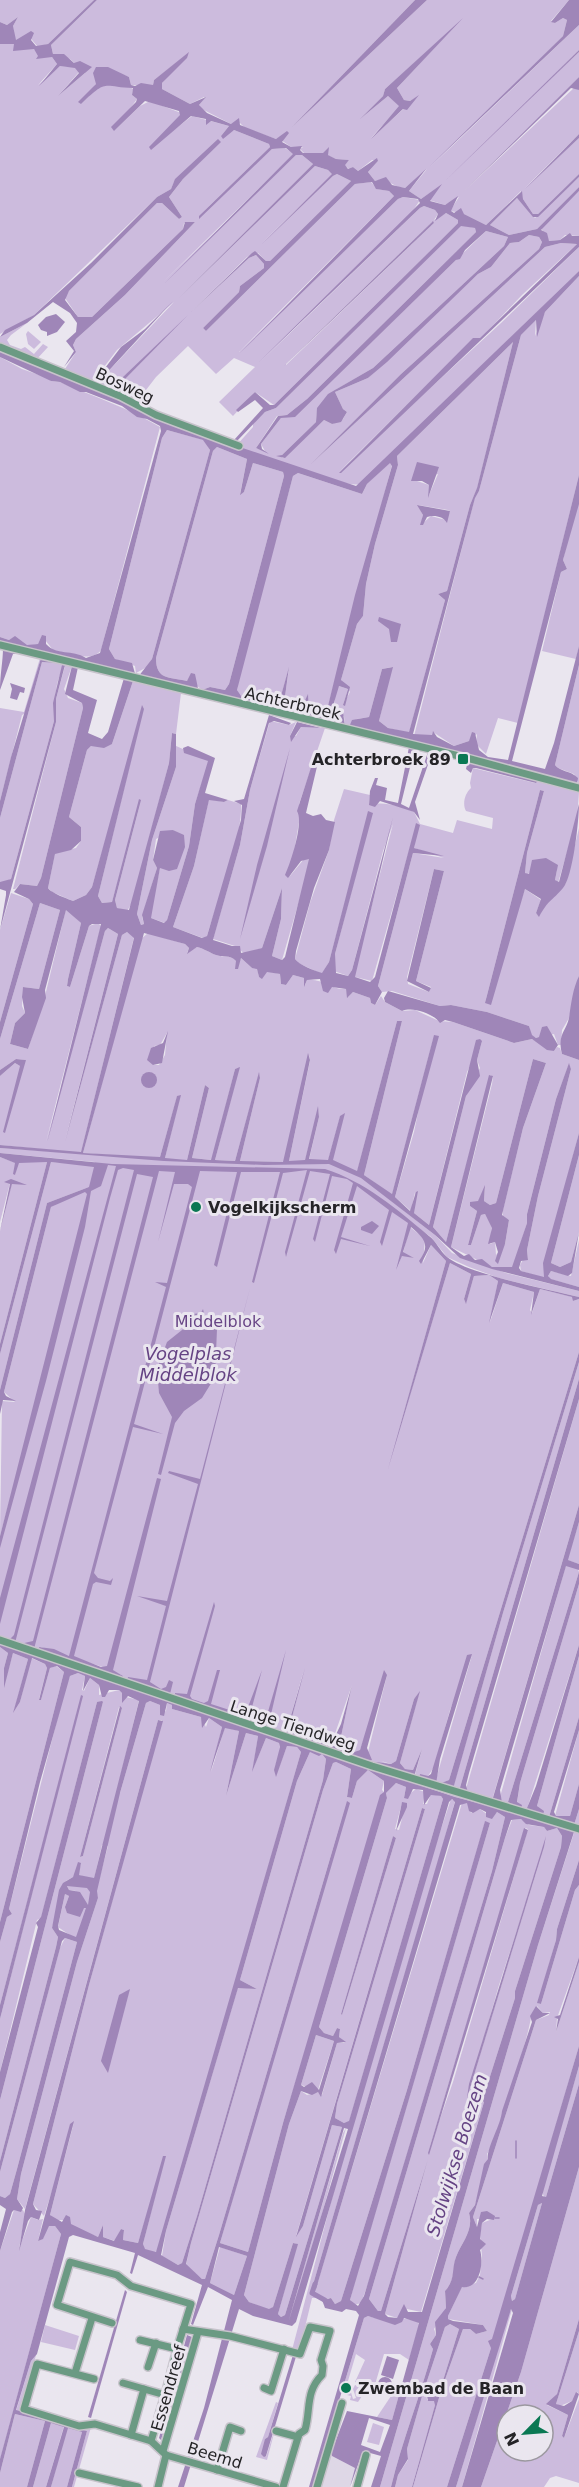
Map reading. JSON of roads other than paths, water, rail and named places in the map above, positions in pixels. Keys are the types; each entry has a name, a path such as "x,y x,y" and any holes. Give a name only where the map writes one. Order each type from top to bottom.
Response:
{"street":[{"name":"Bosweg","path":"0,347 120,396 156,415 239,446"},
{"name":"Achterbroek","path":"0,645 463,757 579,788"},
{"name":"Lange Tiendweg","path":"0,1640 382,1769 579,1829"},
{"path":"94,2379 37,2364 24,2409 79,2426 95,2424 151,2441 190,2304 131,2286 117,2275 70,2262 57,2305 91,2319 112,2323"},
{"path":"75,2373 91,2319"},
{"path":"183,2329 230,2336 299,2354 310,2327 330,2331 321,2360 324,2366 322,2375 315,2380 308,2404 310,2413 305,2430 297,2437 283,2487"},
{"name":"Essendreef","path":"158,2487 198,2332"},
{"path":"140,2340 177,2349"},
{"path":"148,2367 156,2343"},
{"path":"264,2388 272,2391 287,2350"},
{"path":"123,2384 165,2395"},
{"path":"131,2435 144,2389"},
{"path":"316,2487 342,2403"},
{"path":"217,2470 230,2427 241,2431"},
{"path":"276,2431 297,2437"},
{"name":"Beemd","path":"151,2441 165,2453 183,2460 254,2484 276,2487"},
{"path":"357,2487 366,2454"},
{"path":"79,2473 138,2487"}],"water":[{"path":"94,0 97,0 51,45 53,54 64,54 74,63 80,61 92,67 58,96 79,73 75,68 60,66 39,86 57,64 52,57 36,59 38,56 34,49 13,51 14,44 0,44 0,22 7,25 18,17 13,26 16,40 31,31 34,33 31,40 36,46 48,44"},
{"path":"415,0 427,0 291,128"},
{"path":"569,0 579,0 579,25 429,167 563,36 567,20 563,18 555,23 551,22"},
{"path":"463,18 397,88 404,100 410,101 419,95 407,110 403,109 371,139 399,106 388,96 360,119 383,96 385,89"},
{"path":"579,50 579,52 446,180"},
{"path":"189,52 187,58 162,83 162,89 190,104 206,97 199,105 207,113 231,124 239,118 240,125 276,139 287,131 289,133 282,142 291,147 302,146 300,150 303,153 323,153 329,147 328,155 336,159 349,160 345,165 348,169 353,167 358,171 377,158 378,161 368,172 375,181 386,177 392,185 405,188 426,169 409,191 421,199 442,184 430,201 445,205 458,196 451,211 454,213 461,208 464,214 486,225 522,191 523,199 533,214 538,214 579,174 579,177 538,217 533,217 517,198 490,225 509,235 537,229 579,187 579,191 541,230 547,233 549,241 560,240 570,233 572,236 579,236 579,247 341,473 339,473 473,338 480,338 577,244 561,243 545,247 311,464 401,374 539,249 542,242 539,237 529,235 519,242 510,243 491,267 478,274 387,362 368,378 335,392 343,409 347,412 341,422 332,424 324,420 285,458 276,456 282,455 316,422 317,408 328,394 373,368 504,246 508,237 486,231 465,250 460,259 456,260 295,417 281,418 261,444 262,449 269,454 256,448 278,416 287,415 307,399 476,232 475,228 461,226 276,408 265,412 236,442 234,440 263,408 255,400 238,412 236,410 255,392 270,405 274,405 458,223 458,220 446,213 435,221 438,214 435,210 424,206 420,208 259,362 420,203 418,199 403,197 398,199 240,353 394,196 389,191 376,189 372,182 355,184 206,331 203,328 239,292 240,286 264,268 264,264 256,255 249,258 191,312 255,251 266,261 270,261 351,181 337,174 333,176 262,244 332,174 328,170 315,166 178,299 313,164 302,155 296,155 164,284 293,154 286,148 272,149 199,219 199,216 270,147 269,144 234,130 223,139 221,136 229,126 211,121 206,125 206,119 191,116 151,150 149,147 180,115 179,111 145,101 114,131 111,127 136,102 137,99 132,95 133,88 101,87 81,104 78,102 96,84 93,73 96,67 108,67 129,77 131,85 141,83 153,85 154,80"},
{"path":"579,77 579,90 571,88 462,193"},
{"path":"579,134 579,138 525,189"},
{"path":"218,139 221,142 183,179 169,197 182,217 179,219 162,203 157,203 69,291 65,300 78,317 92,317 183,229 185,222 195,222 125,295 76,339 73,345 76,352 64,367 74,351 66,341 76,332 77,323 70,313 53,302 27,323 0,337 5,330 34,315 91,263 157,197 171,189 175,179"},
{"path":"433,221 434,223 284,366"},
{"path":"579,271 579,276 545,312 537,337 536,320 521,335 479,491 475,498 413,734 432,735 433,731 437,737 454,746 469,741 472,732 475,733 479,750 488,757 508,760 579,475 579,504 563,560 567,569 561,572 512,761 545,769 579,646 579,665 555,765 578,778 577,784 349,727 352,720 369,717 382,669 393,667 379,721 388,728 409,732 445,600 438,594 447,591 470,505 477,488 513,342 397,456 398,465 366,584 363,616 357,624 341,680 350,687 345,706 343,705 348,689 339,686 333,706 335,716 343,712 345,727 277,710 289,667 284,704 299,713 308,694 309,709 318,712 327,710 355,595 392,466 390,463 367,484 362,494 298,473 293,476 237,690 243,699 259,696 275,709 202,690 210,687 225,690 229,684 284,476 283,472 253,463 244,492 240,495 247,459 217,447 213,451 156,658 158,670 169,678 187,681 191,673 195,674 199,693 138,677 152,659 210,450 203,440 167,430 162,438 109,649 115,659 132,663 136,677 0,642 0,637 9,640 15,636 27,645 38,644 42,635 46,636 46,644 55,650 86,658 100,653 161,431 160,426 137,417 122,406 86,392 80,392 60,382 51,381 0,357 0,351 122,400 174,425 356,486"},
{"path":"173,301 102,378 103,387 90,381 99,376 121,347 145,329"},
{"path":"56,314 65,322 57,332 47,336 47,332 41,330 38,325 46,317"},
{"path":"188,315 122,382 119,383 123,377"},
{"path":"417,462 439,467 428,498 429,485 422,481 411,481"},
{"path":"417,505 450,511 447,523 441,517 433,516 427,517 423,525 420,525 423,515"},
{"path":"379,617 401,624 397,642 391,642 389,629 378,621"},
{"path":"3,648 19,654 13,654 0,690 0,679"},
{"path":"41,658 56,663 42,662 0,818 0,801 11,757"},
{"path":"62,665 65,665 56,699 56,722 0,930 6,891 0,889 0,882 11,879 54,721 53,703"},
{"path":"72,666 78,667 73,690 97,700 88,733 102,739 108,732 124,678 133,681 112,744 104,748 91,746 87,750 69,817 81,827 81,841 71,850 55,854 48,888 56,894 73,901 86,895 92,887 142,705 144,709 98,896 102,903 112,902 139,799 141,800 115,900 117,908 129,910 169,763 172,733 176,734 176,767 152,840 137,914 141,925 144,924 142,915 157,868 153,860 160,831 173,830 184,835 185,847 177,869 169,871 160,868 151,918 164,923 167,920 189,846 195,804 208,761 184,753 183,748 188,746 215,758 205,793 228,800 224,802 209,800 194,866 173,927 202,938 207,936 241,820 242,805 234,801 244,799 269,715 291,723 289,725 274,721 269,723 250,790 240,845 213,940 240,946 241,953 262,948 282,888 281,919 272,956 282,960 285,957 309,859 301,861 288,878 285,875 298,833 297,811 315,755 320,754 306,813 313,816 321,814 326,820 335,822 329,850 314,888 296,951 297,961 307,968 322,973 329,962 368,811 373,813 335,954 336,973 348,976 352,970 393,817 355,977 370,982 375,977 416,823 420,825 414,848 444,856 413,853 378,986 382,992 375,1005 371,1003 370,998 353,992 347,998 346,989 332,987 328,993 323,991 320,979 307,980 304,987 304,978 293,975 286,985 281,984 280,974 267,972 262,979 257,969 252,968 241,958 238,969 235,969 236,961 231,958 197,947 187,954 189,948 185,944 144,933 83,1153 160,1157 177,1096 181,1095 165,1158 187,1160 205,1085 209,1088 192,1158 211,1160 235,1069 240,1067 215,1160 235,1161 259,1072 260,1078 240,1161 283,1162 308,1053 310,1060 289,1161 305,1160 318,1106 319,1117 309,1159 328,1160 340,1116 345,1113 333,1160 357,1171 397,1021 402,1021 364,1175 392,1194 434,1035 439,1036 395,1197 410,1211 418,1191 414,1213 429,1225 476,1040 480,1039 482,1041 477,1060 480,1076 466,1096 433,1227 446,1242 489,1075 493,1076 451,1247 464,1256 469,1254 475,1260 482,1259 492,1267 512,1267 527,1223 527,1214 556,1099 569,1063 571,1069 538,1196 527,1250 528,1260 521,1261 519,1268 521,1271 544,1277 543,1263 579,1133 579,1155 551,1263 560,1267 571,1262 579,1232 572,1273 568,1276 551,1271 548,1276 551,1279 579,1287 579,1291 492,1269 460,1258 435,1235 361,1178 329,1164 264,1165 164,1161 0,1148 0,1145 81,1152 134,938 127,932 122,935 65,1142 118,934 108,928 105,931 47,1143 101,924 89,926 70,987 67,986 81,923 66,910 45,990 46,998 28,1049 10,1044 15,1023 25,1013 23,987 39,989 60,910 40,903 0,1039 0,1022 33,904 29,899 14,892 20,884 37,886 41,878 83,708 82,703 65,694"},
{"path":"10,683 25,688 24,693 20,692 17,700 10,698 12,689"},
{"path":"297,722 321,728 301,727 291,742 290,736"},
{"path":"409,747 416,750 401,804 409,808 428,752 442,755 442,758 431,756 415,802 420,820 414,812 380,801 375,807 369,805 370,791 375,778 378,778 376,785 387,788 385,800 398,803"},
{"path":"290,748 267,846 240,939 257,865"},
{"path":"468,761 538,780 536,783 476,768 473,768 471,773 466,769"},
{"path":"540,790 544,791 527,853 525,873 529,874 532,860 546,858 558,865 555,880 559,882 579,804 577,835 570,872 563,888 539,917 536,913 541,899 525,889 491,1005 485,1003"},
{"path":"434,869 444,871 416,981 431,988 429,992 407,981"},
{"path":"579,976 579,1060 562,1054 561,1042"},
{"path":"388,991 440,1006 451,1005 487,1012 529,1026 532,1035 536,1038 539,1037 542,1027 547,1026 558,1045 554,1051 547,1050 532,1039 514,1043 453,1022 445,1020 440,1023 423,1012 402,1011 385,1002 384,998"},
{"path":"168,1031 162,1063 153,1065 147,1060 151,1048 163,1043"},
{"path":"16,1059 26,1060 5,1133 3,1132 20,1066 15,1063 0,1076 0,1070"},
{"path":"533,1059 546,1063 523,1128 502,1215 509,1220 505,1244 498,1264 495,1261 498,1252 495,1242 488,1244 492,1228 485,1214 481,1215 471,1245 468,1245 477,1211 470,1206 470,1202 478,1201 485,1185 484,1201 490,1205 496,1203"},
{"path":"149,1072 157,1080 149,1088 141,1080"},
{"path":"0,1153 112,1164 325,1169 353,1181 380,1197 431,1238 447,1257 458,1264 530,1286 579,1297 579,1299 573,1301 572,1297 540,1289 531,1315 534,1292 503,1283 489,1323 498,1281 489,1275 474,1276 466,1304 464,1299 471,1274 450,1263 388,1469 446,1261 431,1245 421,1264 419,1261 425,1250 424,1242 411,1227 403,1252 414,1258 402,1256 396,1270 408,1223 392,1212 382,1246 380,1242 389,1210 357,1186 341,1237 370,1246 341,1239 336,1254 334,1250 353,1183 347,1179 332,1176 315,1242 313,1239 330,1174 310,1171 286,1257 285,1252 307,1170 283,1173 254,1283 252,1282 280,1172 241,1172 217,1267 214,1265 237,1172 200,1171 134,1424 163,1434 133,1427 94,1573 98,1578 110,1581 113,1578 111,1585 96,1582 93,1584 74,1656 101,1667 107,1666 157,1478 161,1479 113,1670 123,1676 122,1679 40,1651 39,1647 54,1649 69,1656 166,1287 155,1282 167,1283 192,1187 188,1184 174,1184 158,1242 175,1172 159,1171 34,1649 20,1644 33,1641 153,1177 137,1174 15,1643 8,1641 14,1635 134,1170 123,1168 118,1170 0,1624 0,1598 116,1166 108,1165 101,1186 91,1191 85,1227 46,1381 0,1548 0,1536 87,1194 85,1192 51,1207 4,1392 6,1396 16,1401 3,1400 0,1414 0,1390 47,1203 89,1187 94,1167 51,1162 0,1354 0,1344 47,1162 19,1163 15,1175 13,1174 15,1163 0,1157"},
{"path":"11,1179 27,1185 12,1184 0,1231 10,1184 4,1182"},
{"path":"372,1221 379,1226 372,1234 361,1230 361,1227"},
{"path":"250,1288 150,1682 161,1689 166,1687 169,1680 173,1682 170,1694 127,1681 128,1677 147,1680 166,1606 137,1596 167,1601 198,1484 168,1473 169,1471 200,1479"},
{"name":"Vogelplas Middelblok","path":"203,1309 205,1317 216,1321 215,1377 202,1398 184,1411 175,1423 161,1475 158,1474 172,1417 159,1393 157,1369 167,1342 192,1322 193,1314 201,1313"},
{"path":"579,1352 579,1362 503,1613 453,1789 441,1783 449,1780"},
{"path":"579,1379 579,1399 469,1773 466,1785 468,1793 459,1791"},
{"path":"579,1505 579,1522 568,1560 579,1564 579,1570 566,1566 500,1790 502,1803 492,1801"},
{"path":"579,1572 579,1584 520,1783 517,1802 522,1805 521,1809 508,1802"},
{"path":"214,1602 215,1606 190,1696 204,1703 208,1701 217,1670 220,1670 211,1704 245,1715 262,1670 248,1722 175,1698 175,1693 187,1694"},
{"path":"0,1644 455,1797 561,1825 574,1832 538,1945 380,2487 371,2487 381,2456 363,2451 350,2487 355,2468 332,2456 331,2453 347,2411 392,2420 419,2323 404,2318 402,2322 395,2325 368,2316 364,2318 313,2487 309,2487 359,2315 356,2311 346,2309 342,2312 325,2308 322,2300 331,2298 335,2304 341,2301 407,2090 485,1821 490,1823 350,2300 358,2306 364,2296 492,1871 505,1817 497,1812 492,1819 486,1817 486,1812 480,1809 473,1813 469,1811 467,1803 460,1805 316,2289 312,2288 455,1802 452,1799 449,1802 296,2322 292,2326 253,2316 239,2309 184,2487 178,2487 204,2408 232,2300 208,2287 193,2325 191,2324 202,2285 138,2255 132,2274 130,2273 135,2253 73,2235 69,2237 37,2354 31,2361 16,2410 87,2431 72,2487 67,2487 82,2432 68,2428 51,2487 46,2487 64,2427 51,2423 33,2487 27,2487 45,2421 15,2414 0,2473 0,2459 61,2234 55,2226 49,2226 43,2239 38,2241 70,2124 74,2121 50,2215 62,2222 66,2215 70,2217 71,2224 98,2237 103,2225 103,2237 114,2241 121,2229 124,2230 123,2240 138,2243 163,2156 166,2156 143,2244 145,2249 156,2252 301,1752 297,1747 287,1746 276,1777 274,1770 279,1743 266,1738 252,1772 258,1736 246,1733 226,1796 239,1731 225,1728 210,1772 222,1727 209,1718 202,1728 201,1717 172,1709 172,1705 167,1703 164,1716 160,1715 160,1705 150,1701 146,1703 120,1793 97,1891 98,1898 77,1962 21,2174 17,2199 23,2208 21,2212 14,2210 12,2212 0,2251 0,2232 6,2209 0,2205 0,2196 5,2198 10,2194 77,1942 65,1938 62,1941 0,2172 0,2161 56,1947 58,1937 52,1928 59,1890 63,1883 73,1877 78,1862 81,1863 79,1875 94,1878 139,1701 128,1696 122,1703 122,1693 119,1690 109,1690 105,1697 102,1697 99,1685 90,1678 83,1691 85,1676 78,1673 70,1676 40,1782 9,1909 12,1914 7,1917 0,1942 0,1922 64,1672 57,1666 50,1668 41,1700 39,1700 47,1668 45,1664 32,1658 20,1702 13,1713 28,1659 13,1653 4,1688 4,1668 8,1653 0,1647","holes":["310,1752 319,1756 322,1754 326,1759 323,1780 197,2216 182,2263 178,2265 161,2255 166,2231 238,1988 257,1989 240,1980 297,1781","336,1762 351,1769 347,1797 352,1798 357,1781 368,1770 384,1781 384,1792 380,1795 283,2123 248,2252 220,2243 350,1803 347,1801 205,2279 202,2279 186,2264 323,1790 333,1763","396,1783 406,1787 404,1798 408,1799 413,1789 423,1790 424,1805 431,1795 441,1796 443,1799 349,2121 344,2123 335,2118 337,2104 425,1809 422,1808 296,2237 303,2226 332,2125 342,2127 285,2315 281,2317 278,2314 298,2244 293,2243 273,2307 269,2309 249,2302 244,2295 289,2124 301,2091 312,2095 318,2092 321,2097 337,2043 346,2042 339,2037 340,2029 337,2028 333,2036 324,2033 319,2027 387,1798 386,1793","521,1819 526,1824 544,1827 547,1831 557,1828 562,1836 561,1847 486,2089 474,2092 475,2096 484,2102 422,2312 408,2312 404,2304 397,2318 388,2317 385,2314 428,2159 381,2311 378,2311 369,2299 511,1820","67,1886 87,1888 90,1892 88,1905 80,1892 69,1890","65,1894 69,1896 65,1907 67,1913 80,1917 86,1908 76,1937 59,1930 58,1926","316,2035 334,2041 319,2090 312,2082 304,2087 301,2085","344,2128 348,2129 289,2320","219,2247 247,2256 234,2295 210,2283","369,2418 390,2425 380,2452 361,2445"]},
{"path":"579,1645 579,1656 537,1806 544,1811 543,1815 527,1810 527,1808 536,1786"},
{"path":"286,1650 269,1723 277,1731 253,1723 254,1721 265,1722"},
{"path":"472,1654 440,1759 436,1784 419,1779 420,1774 428,1776 431,1774 467,1655"},
{"path":"305,1668 290,1725 292,1732 326,1742 326,1746 282,1733 282,1730 287,1729"},
{"path":"384,1670 387,1675 367,1748 372,1760 365,1762 348,1754 360,1750"},
{"path":"352,1685 339,1746 345,1751 343,1754 332,1750 331,1745 341,1724"},
{"path":"420,1691 400,1763 405,1769 413,1770 422,1749 414,1777 377,1765 376,1762 391,1764 396,1761 414,1699"},
{"path":"81,1695 83,1696 0,2019 0,2005"},
{"path":"102,1701 0,2100 0,2072 38,1927 36,1923 41,1917 97,1702"},
{"path":"120,1706 122,1708 83,1856 80,1857"},
{"path":"579,1717 579,1730 554,1812 556,1816 570,1816 579,1784 579,1809 574,1825 549,1817"},
{"path":"158,1720 163,1721 89,1985 33,2204 36,2210 42,2211 39,2220 31,2217 28,2221 19,2251 25,2210"},
{"path":"402,1802 407,1803 407,1807 396,1831"},
{"path":"524,1828 528,1830 429,2155 428,2153"},
{"path":"393,1836 396,1838 342,2015 341,2014"},
{"path":"546,1836 544,1847 467,2098 469,2084"},
{"path":"579,1860 579,1885 575,1890 541,2004 537,2003 556,1940 557,1929"},
{"path":"579,1957 556,2032 558,2019 554,2017 560,2015"},
{"path":"130,1989 108,2073 101,2061 119,1995"},
{"path":"536,2006 543,2013 550,2013 536,2020 473,2217 477,2227 481,2212 487,2211 495,2216 494,2220 487,2219 482,2223 480,2239 486,2244 480,2250 481,2268 477,2280 468,2287 462,2287 448,2316 448,2319 453,2321 483,2325 487,2331 476,2334 470,2329 463,2329 441,2391 412,2487 435,2405 434,2401 428,2401 426,2391 423,2393 407,2449 408,2459 398,2475 395,2487 391,2487 433,2349 430,2344 436,2335 435,2322 446,2308 445,2291 451,2282 456,2257 469,2230 469,2213 475,2205 484,2164 488,2159 489,2149 532,2022 530,2016","holes":["450,2324 459,2329 441,2387 430,2391 426,2384 445,2327"]},
{"path":"579,2046 579,2066 542,2196 546,2197 579,2084 579,2167 521,2372 510,2403 495,2403 495,2447 481,2487 462,2487 513,2313 511,2309 456,2487 447,2487 491,2348 488,2341 492,2339","holes":["542,2203 515,2299 512,2301 511,2296 538,2205"]},
{"path":"125,2290 127,2292 91,2418 88,2417"},
{"path":"579,2319 579,2331 556,2404 564,2406 572,2401 576,2392 579,2394 564,2438 562,2436 568,2415 555,2408 555,2403 547,2403 557,2394"},
{"path":"187,2335 192,2337 161,2440 159,2438"},
{"path":"298,2350 264,2457 261,2454 265,2439 268,2437 293,2355"},
{"path":"387,2356 399,2360 393,2379 381,2375"},
{"path":"382,2377 388,2377 392,2384 388,2391 382,2391 378,2387 378,2381"}],"waterway":[{"path":"516,2141 516,2158"},
{"path":"479,2277 483,2279"},
{"path":"315,2284 312,2293 330,2303"}],"place":[{"name":"Achterbroek 89","path":"463,759"},
{"name":"Vogelkijkscherm","path":"196,1207"},
{"name":"Zwembad de Baan","path":"346,2388"}],"park label":[{"name":"Middelblok","path":"218,1321"}],"water label":[{"name":"Stolwijkse Boezem","path":"457,2155"}]}
